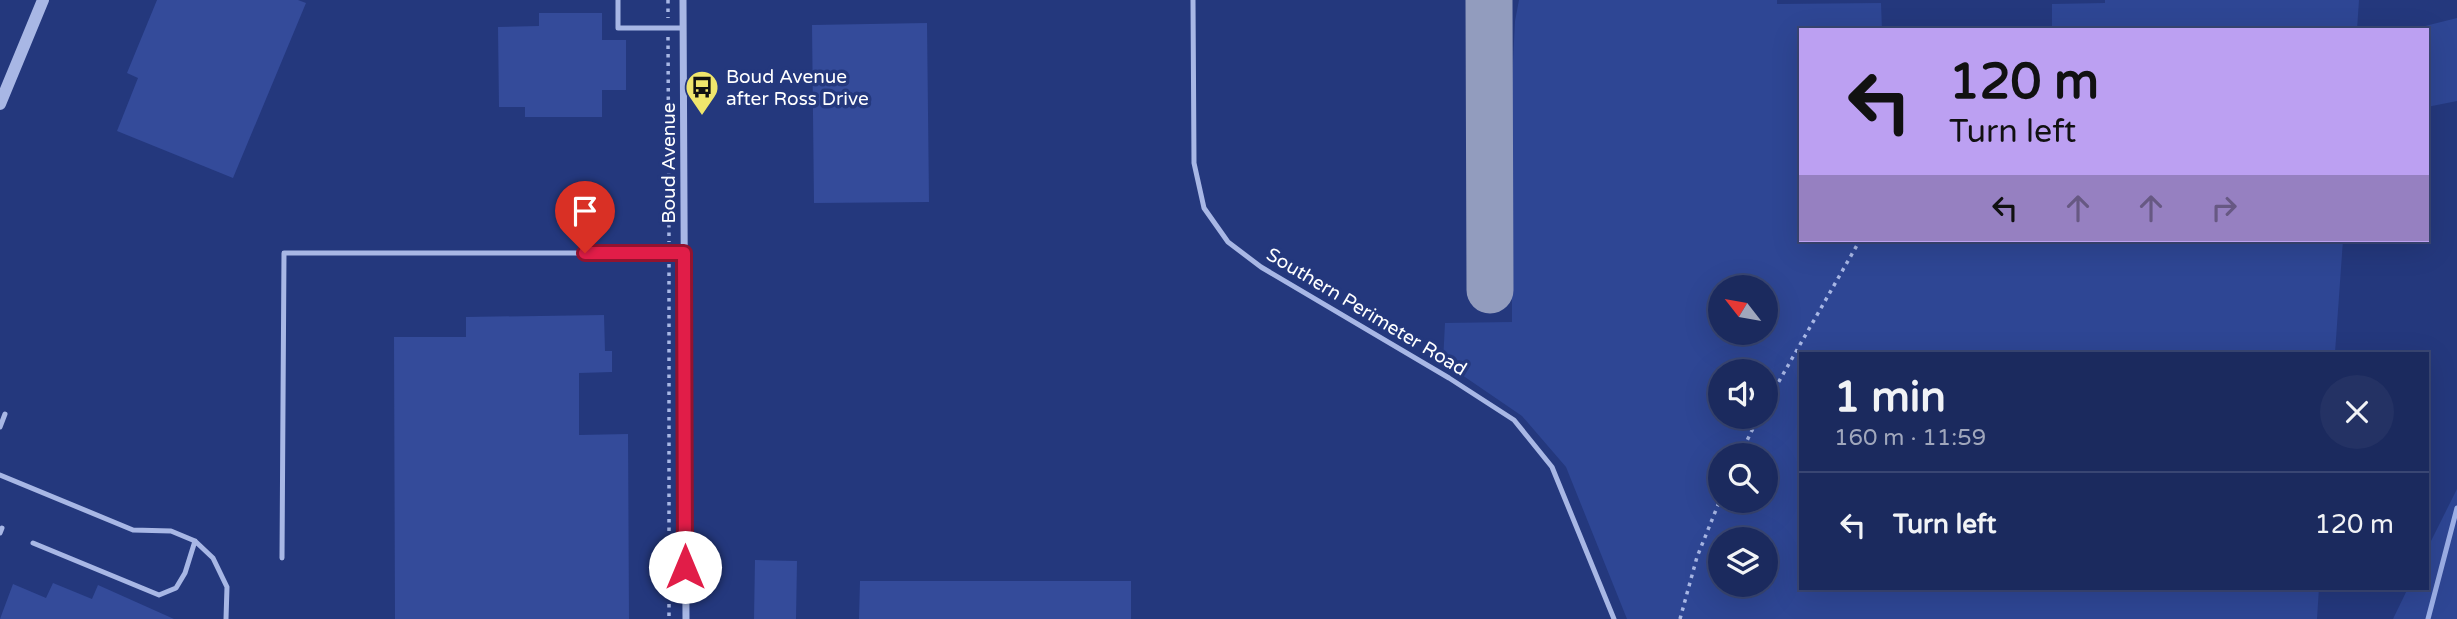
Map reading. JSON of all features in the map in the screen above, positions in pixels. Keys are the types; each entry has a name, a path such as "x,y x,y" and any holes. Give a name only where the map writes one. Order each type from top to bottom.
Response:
{"street":[{"path":"0,104 43,0"},
{"name":"Boud Avenue","path":"683,0 686,619"}],"lane":[{"path":"618,0 618,29 683,28"},
{"name":"Southern Perimeter Road","path":"1193,0 1194,163 1204,208 1228,242 1261,267 1449,377 1514,420 1552,467 1614,619"},
{"path":"282,558 284,253 684,253"},
{"path":"0,427 5,414"},
{"path":"0,475 133,530 171,531 195,541 213,558 227,587 226,619"},
{"path":"33,543 159,595 176,588 185,573 195,541"}],"path":[{"path":"668,0 669,619"},
{"path":"1778,383 1859,242"},
{"path":"1680,619 1697,557 1715,513"}],"shaded area":[{"path":"1519,0 1777,0 1777,4 1881,3 1882,28 1799,28 1799,242 2343,242 2335,352 1799,352 1799,590 2319,590 2317,619 1627,619 1566,467 1522,416 1443,362 1445,323 1512,322 1512,82 1515,21"},
{"path":"2105,0 2359,0 2357,28 2052,28 2052,4 2105,3"},
{"path":"2457,18 2457,101 2429,107 2429,28 2417,28"},
{"path":"2457,489 2457,619 2393,619 2407,590 2429,590 2429,545"}],"building":[{"path":"157,0 298,0 306,3 233,178 117,131 138,78 127,73"},
{"path":"539,13 602,13 602,40 626,40 626,90 602,90 602,117 525,117 525,107 499,107 498,27 539,26"},
{"path":"927,23 929,202 814,203 812,25"},
{"path":"604,315 605,351 612,351 612,372 579,373 579,435 628,434 629,619 395,619 394,337 466,337 466,317"},
{"path":"755,560 797,561 796,619 754,619"},
{"path":"860,581 1131,581 1131,619 859,619"},
{"path":"53,583 92,599 98,585 174,619 0,619 13,584 46,598"}],"waterway":[{"path":"2428,619 2457,508"}],"taxiway":[{"path":"1489,0 1490,290"}],"place":[{"name":"Boud Avenue after Ross Drive","path":"702,117"}],"route":[{"path":"585,253 684,253 685,567"}]}
